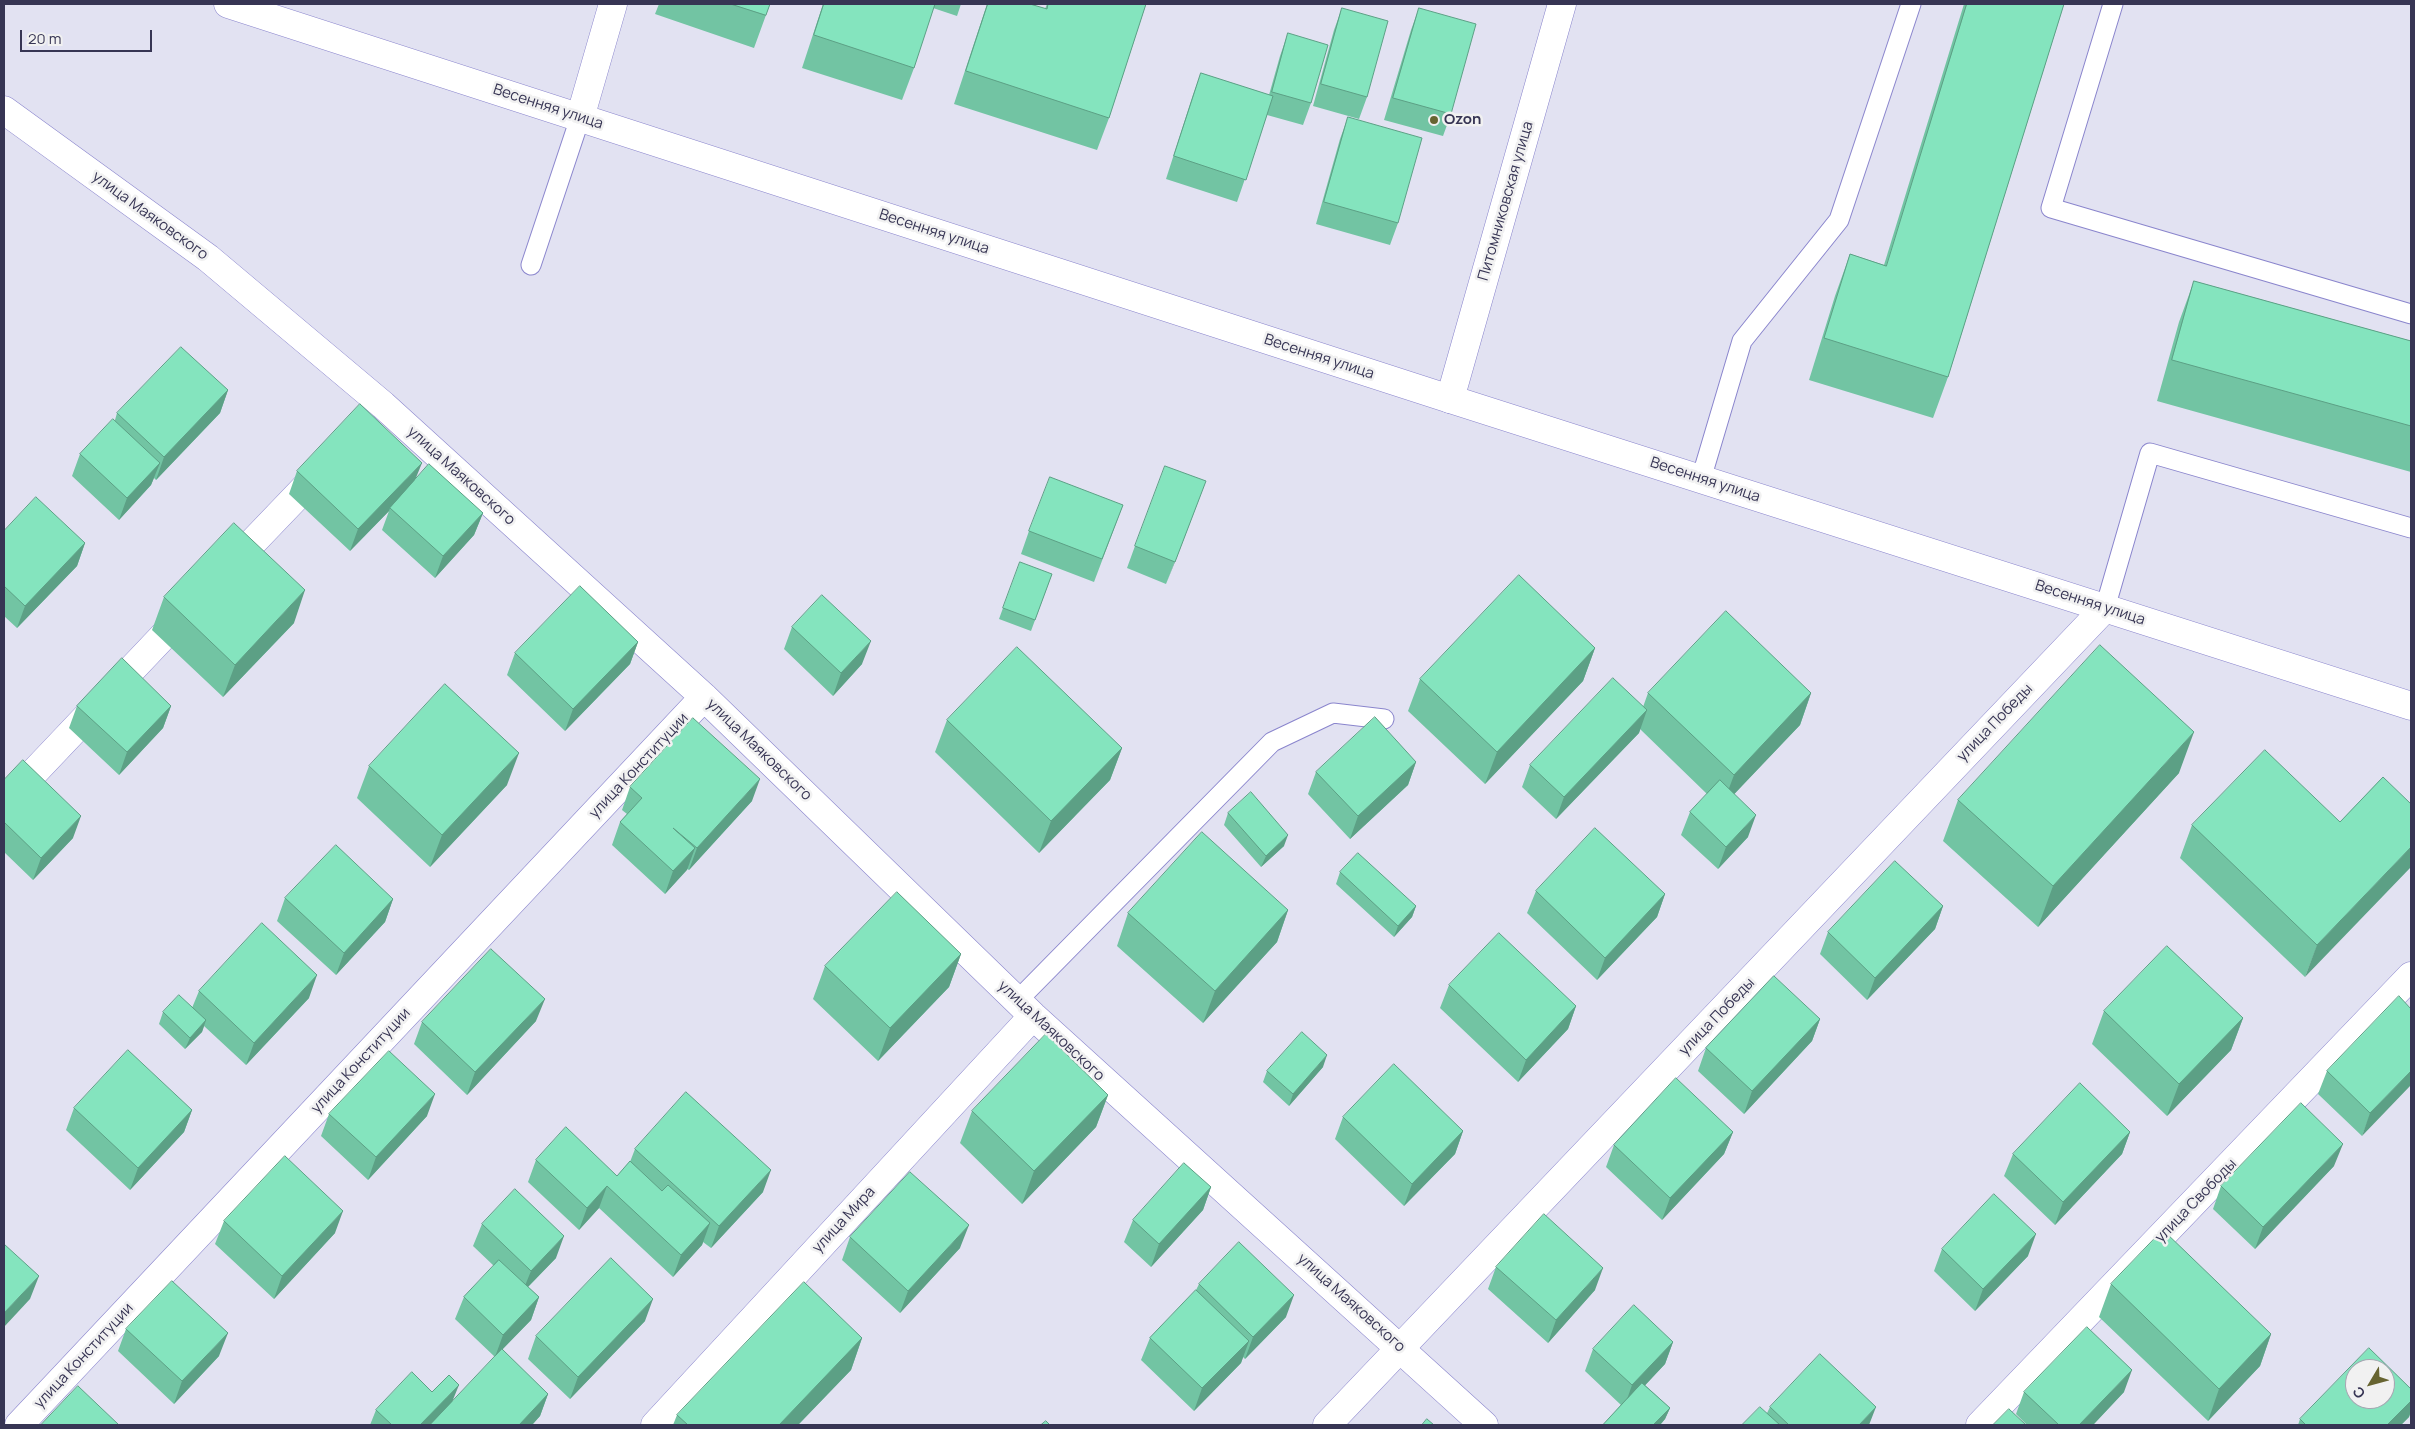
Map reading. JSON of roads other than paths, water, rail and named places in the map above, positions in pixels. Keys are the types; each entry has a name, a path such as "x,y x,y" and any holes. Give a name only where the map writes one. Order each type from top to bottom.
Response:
{"street":[{"name":"Весенняя улица","path":"228,4 1450,399 2411,706"},
{"path":"580,118 613,4"},
{"name":"Питомниковская улица","path":"1450,399 1562,4"},
{"name":"улица Маяковского","path":"4,110 208,258 383,405 704,697 1025,1008 1484,1425"},
{"path":"363,426 383,405"},
{"path":"4,804 336,455"},
{"name":"улица Победы","path":"1327,1425 1402,1349 2105,608"},
{"name":"улица Конституции","path":"19,1425 704,697"},
{"name":"улица Свободы","path":"1980,1425 2411,976"},
{"name":"улица Мира","path":"655,1425 1025,1008"}],"lane":[{"path":"1701,479 1742,341 1839,220 1911,4"},
{"path":"2113,4 2051,208 2411,314"},
{"path":"531,266 580,118"},
{"path":"2105,608 2150,453 2411,528"},
{"path":"1025,1008 1272,742 1333,713 1384,719"}],"place":[{"name":"Ozon","path":"1434,120"}]}
